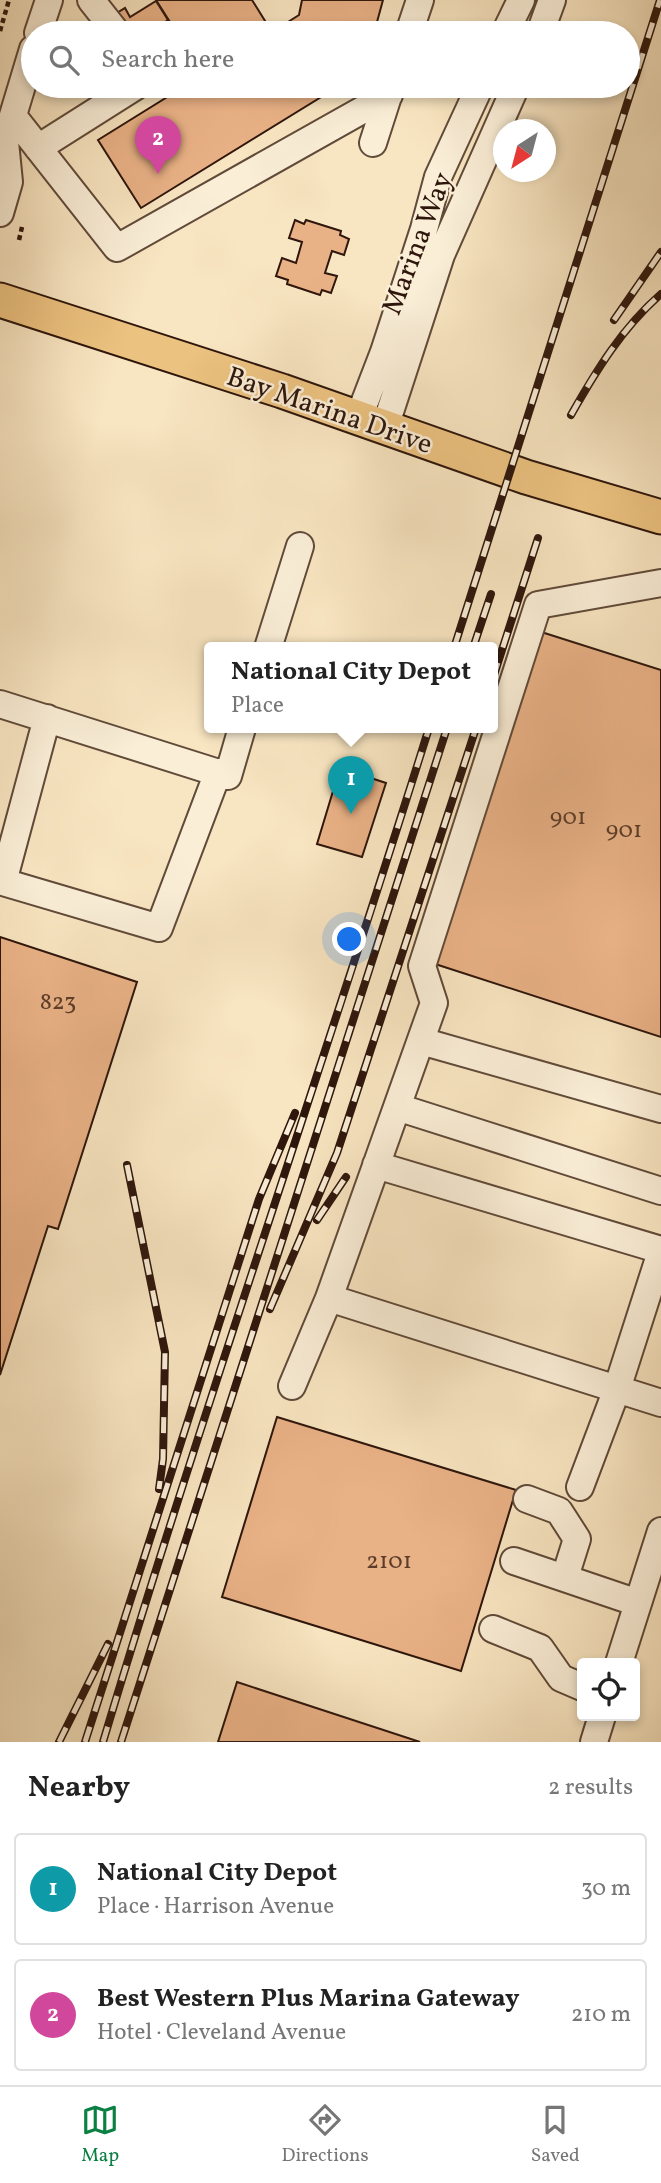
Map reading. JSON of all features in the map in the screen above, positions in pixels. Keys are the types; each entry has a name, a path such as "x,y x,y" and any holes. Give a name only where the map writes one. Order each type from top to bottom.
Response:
{"main road":[{"name":"Bay Marina Drive","path":"0,300 372,422 526,477 661,517"}],"street":[{"path":"42,21 48,0"},
{"path":"91,0 108,21"},
{"path":"413,21 420,0"},
{"path":"511,21 521,0"},
{"path":"544,21 552,0"},
{"path":"0,213 9,182 5,142 21,90"},
{"path":"38,148 117,98"},
{"path":"13,116 117,248 376,98"},
{"path":"373,143 387,98"},
{"name":"Marina Way","path":"372,422 384,352 438,177 474,98"},
{"name":"Marina Way","path":"372,422 441,255 511,98"},
{"path":"270,642 300,546"},
{"path":"498,730 538,605 661,583"},
{"path":"0,704 223,774"},
{"path":"47,718 1,886 159,928 240,733"},
{"path":"292,1386 329,1298 434,1003 422,967 497,733"},
{"path":"421,1041 661,1109"},
{"path":"397,1107 661,1191"},
{"path":"376,1165 661,1251 617,1389 580,1487"},
{"path":"329,1298 661,1403"},
{"path":"527,1499 559,1511 577,1539 565,1577"},
{"path":"621,1658 638,1603 654,1578 661,1531"},
{"path":"514,1561 638,1603"},
{"path":"493,1629 540,1648 561,1678 577,1685"},
{"path":"594,1742 600,1721"}],"path":[{"path":"0,31 9,0"}],"building":[{"path":"156,0 252,0 265,21 169,21"},
{"path":"302,0 383,0 377,21 289,21 299,15"},
{"path":"156,1 168,20 104,21 125,8 130,17"},
{"path":"166,98 320,98 141,208 98,140"},
{"path":"295,220 304,224 306,220 341,231 340,235 349,239 344,255 332,251 325,273 337,276 331,293 322,290 320,295 287,284 288,280 276,276 282,258 296,263 302,242 289,238"},
{"path":"535,630 661,670 661,1037 429,962"},
{"path":"340,768 386,783 362,857 317,844"},
{"path":"0,937 137,982 58,1229 48,1226 0,1375"},
{"path":"277,1417 516,1490 461,1671 222,1597"},
{"path":"237,1682 420,1742 218,1742"}],"railway":[{"path":"640,63 660,0"},
{"path":"456,642 629,98"},
{"path":"614,320 661,252"},
{"path":"571,415 600,366 622,336 661,294"},
{"path":"498,662 538,538"},
{"path":"475,642 491,594"},
{"path":"103,1742 182,1488 427,733"},
{"path":"121,1742 445,733"},
{"path":"270,1309 337,1153 474,733"},
{"path":"85,1742 259,1199 295,1113"},
{"path":"127,1165 165,1352 163,1459 159,1489"},
{"path":"317,1220 346,1177"},
{"path":"59,1742 108,1644"}],"place":[{"name":"Best Western Plus Marina Gateway","path":"158,174"},
{"name":"National City Depot","path":"351,814"}]}
